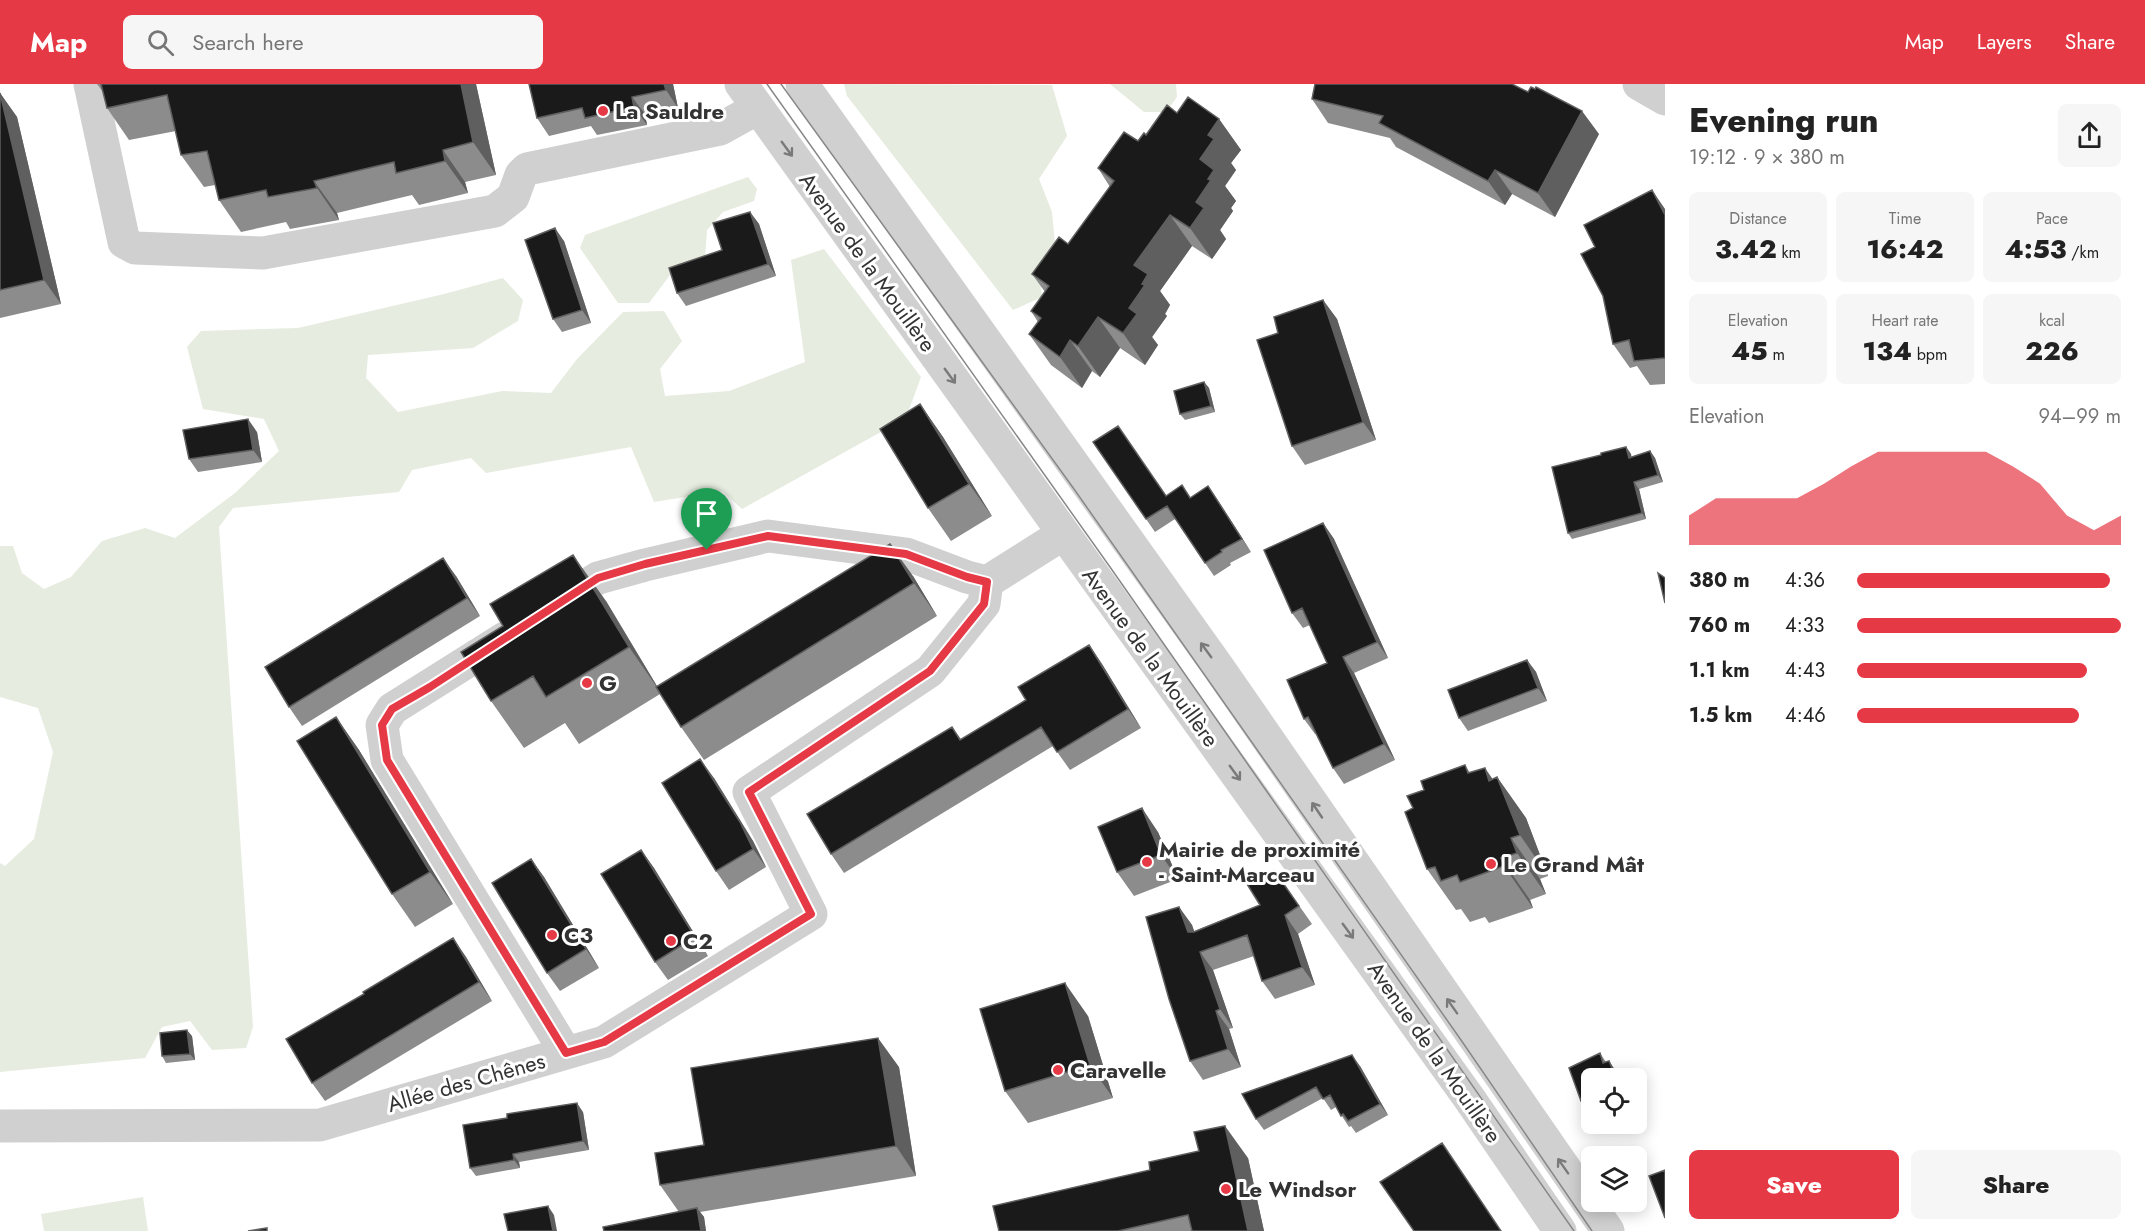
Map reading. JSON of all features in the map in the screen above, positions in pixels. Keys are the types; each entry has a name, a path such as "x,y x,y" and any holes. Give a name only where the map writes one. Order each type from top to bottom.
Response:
{"street":[{"path":"90,84 124,242 135,248 146,249 263,253 495,211 513,197 521,176 527,169 720,129 750,96"},
{"name":"Avenue de la Mouillère","path":"802,84 1225,676 1608,1231"},
{"name":"Avenue de la Mouillère","path":"750,96 1469,1098 1560,1231"},
{"path":"566,1053 387,760 382,725 392,709 430,687 598,578 645,564 768,536 906,554 967,577 987,582 1063,534"},
{"name":"Allée des Chênes","path":"0,1126 320,1125 604,1042 811,914 749,792 930,671 984,604 987,582"}],"shaded area":[{"path":"844,84 1052,85 1067,136 1039,179 1052,212 1055,244 1039,269 1042,297 1013,310 847,96"},
{"path":"1110,84 1176,84 1177,97 1166,112 1144,112"},
{"path":"748,177 757,189 754,201 723,212 707,230 705,258 670,275 649,303 618,303 580,248 585,235"},
{"path":"824,249 921,377 906,418 742,509 722,491 654,502 631,447 486,473 471,458 412,470 399,492 233,508 219,527 253,1027 246,1048 212,1050 190,1021 162,1027 145,1058 0,1072 0,863 5,866 34,839 53,752 38,708 0,697 0,546 13,546 22,573 44,589 71,577 102,541 145,528 175,538 235,493 279,451 264,419 203,409 187,347 201,331 298,328 503,278 523,300 518,321 473,348 368,355 366,378 398,412 502,391 551,393 577,359 623,312 664,311 682,341 660,369 665,396 729,391 805,362 791,260"},
{"path":"143,1197 148,1231 44,1231 41,1214"}],"building":[{"path":"101,84 461,84 473,142 443,150 445,161 396,173 394,162 314,181 317,188 268,197 266,190 219,200 207,151 181,155 167,95 107,108"},
{"path":"529,84 664,84 666,90 632,97 634,107 585,118 582,108 537,118"},
{"path":"1315,84 1512,84 1528,92 1531,87 1535,89 1536,87 1582,111 1538,193 1495,170 1488,181 1379,123 1383,116 1312,99"},
{"path":"0,93 44,280 0,290"},
{"path":"1188,97 1219,119 1208,135 1214,139 1200,159 1214,170 1208,179 1211,180 1196,202 1204,208 1190,228 1170,215 1134,265 1148,274 1142,284 1145,285 1129,308 1137,314 1123,333 1098,317 1078,346 1070,340 1060,357 1029,334 1041,318 1031,311 1049,286 1032,274 1059,237 1068,244 1114,181 1098,168 1124,132 1138,141 1144,133 1146,135 1167,105 1177,113"},
{"path":"1652,190 1665,215 1665,358 1634,361 1629,340 1613,344 1603,296 1581,254 1595,247 1584,225"},
{"path":"750,212 768,264 677,293 669,268 722,250 713,223"},
{"path":"555,228 582,310 553,319 525,240"},
{"path":"1323,300 1363,422 1292,446 1257,340 1278,333 1274,317"},
{"path":"1204,382 1211,406 1180,414 1174,391"},
{"path":"920,404 969,484 928,508 880,429"},
{"path":"248,419 253,450 189,459 183,430"},
{"path":"1118,426 1166,496 1182,485 1190,498 1208,486 1242,539 1221,550 1222,552 1205,563 1167,506 1146,519 1093,442"},
{"path":"1626,447 1629,458 1650,451 1658,475 1634,482 1642,513 1568,533 1552,467"},
{"path":"1323,523 1377,642 1343,657 1384,744 1333,768 1308,717 1304,719 1287,680 1327,663 1302,608 1292,613 1264,550"},
{"path":"890,544 914,583 681,727 656,687"},
{"path":"573,555 629,647 546,697 533,676 491,701 461,652 503,626 490,604"},
{"path":"443,558 467,598 289,707 265,667"},
{"path":"1658,573 1665,578 1665,603"},
{"path":"1089,645 1128,709 1057,752 1041,727 831,854 807,814 952,727 960,740 1026,700 1018,687"},
{"path":"1527,660 1538,688 1459,718 1448,690"},
{"path":"336,717 430,872 392,894 297,741"},
{"path":"700,759 740,822 753,849 716,871 662,783"},
{"path":"1465,765 1468,773 1485,768 1489,781 1497,777 1520,835 1511,838 1517,853 1501,858 1504,866 1460,882 1457,875 1441,881 1435,867 1427,869 1405,812 1413,808 1407,796 1424,790 1421,781"},
{"path":"1142,808 1161,855 1117,872 1098,827"},
{"name":"C2","path":"641,850 695,937 655,962 601,874"},
{"name":"C3","path":"531,859 586,949 547,973 492,883"},
{"path":"1274,870 1299,906 1285,915 1302,967 1262,981 1247,935 1200,952 1220,1009 1216,1011 1228,1049 1190,1061 1169,999 1146,917 1179,907 1188,932 1194,932 1260,905 1247,884"},
{"path":"453,938 479,982 312,1083 286,1039 364,994 363,992"},
{"path":"1065,983 1090,1065 1005,1091 980,1009"},
{"path":"187,1030 190,1054 162,1056 160,1033"},
{"path":"878,1038 896,1146 660,1185 655,1153 704,1145 691,1068"},
{"path":"1600,1053 1603,1063 1609,1061 1612,1068 1581,1068 1581,1101 1569,1068"},
{"path":"1352,1055 1380,1104 1348,1121 1343,1114 1341,1116 1330,1095 1323,1099 1316,1087 1256,1119 1242,1094"},
{"path":"577,1103 583,1141 513,1154 514,1160 470,1168 463,1125 507,1118 507,1114"},
{"path":"1225,1126 1248,1231 1192,1231 1188,1215 1118,1231 999,1231 993,1206 1150,1170 1149,1162 1199,1151 1194,1132"},
{"path":"1442,1143 1501,1231 1414,1231 1380,1182"},
{"path":"1665,1170 1665,1218 1649,1176"},
{"path":"548,1206 553,1231 508,1231 504,1214"},
{"path":"697,1208 701,1231 604,1231 603,1227"},
{"path":"267,1228 267,1231 248,1231"}],"tram line":[{"path":"767,84 1110,567 1574,1231"},
{"path":"781,84 1074,489 1461,1040 1592,1231"}],"place":[{"name":"La Sauldre","path":"603,111"},
{"name":"G","path":"587,683"},
{"name":"Mairie de proximité - Saint-Marceau","path":"1147,862"},
{"name":"Le Grand Mât","path":"1491,864"},
{"name":"C3","path":"552,935"},
{"name":"C2","path":"671,941"},
{"name":"Caravelle","path":"1058,1070"},
{"name":"Le Windsor","path":"1226,1189"}],"route":[{"path":"768,536 906,554 967,577 987,582 984,604 930,671 749,792 811,914 604,1042 566,1053 387,760 382,725 392,709 430,687 598,578 645,564 707,550 768,536"}]}
